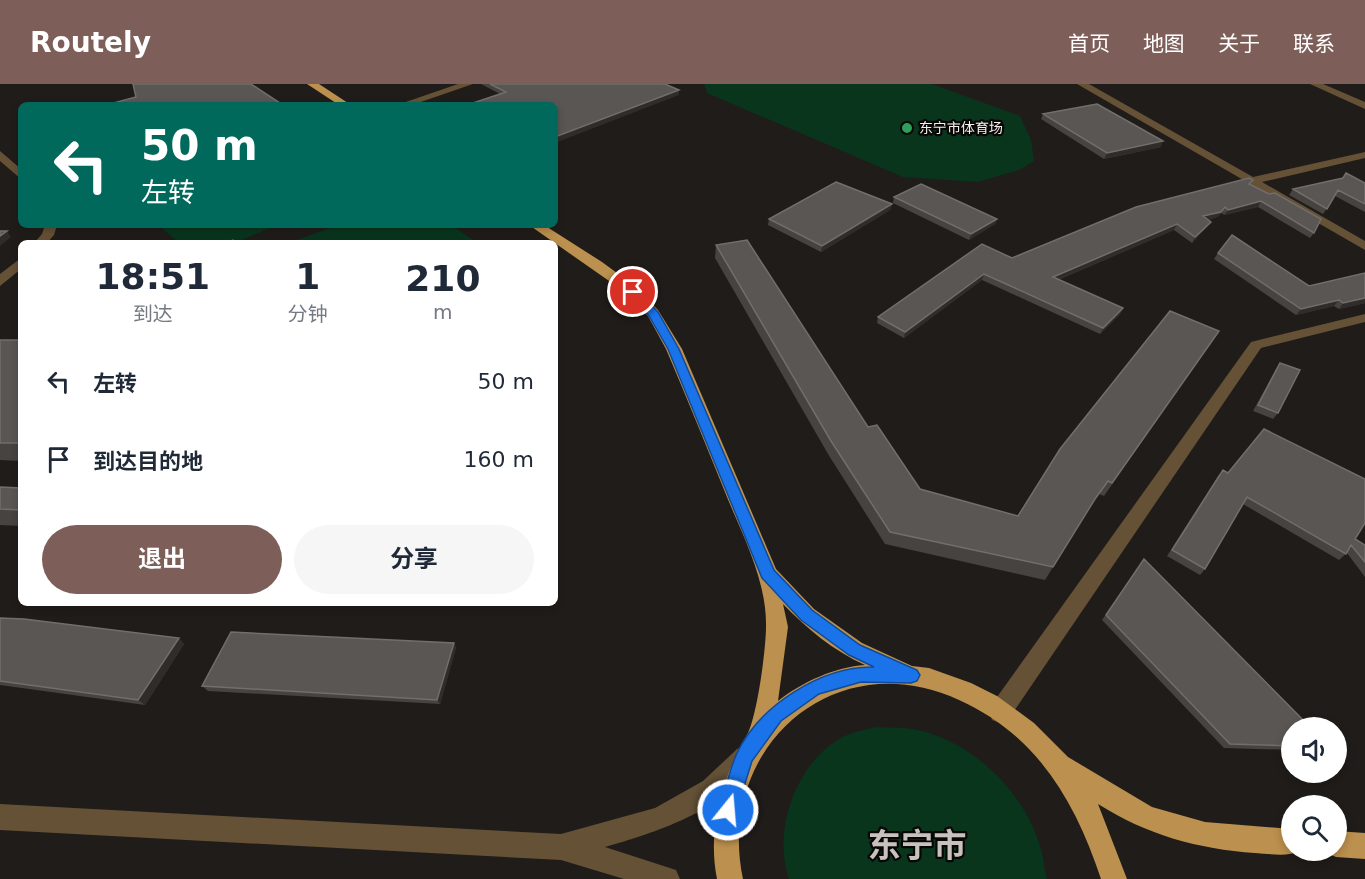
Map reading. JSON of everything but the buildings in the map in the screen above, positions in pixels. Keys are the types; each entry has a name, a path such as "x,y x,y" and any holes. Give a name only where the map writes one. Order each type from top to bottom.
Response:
{"highway":[{"path":"312,84 341,102"},
{"path":"540,228 596,264 633,292 654,315 674,349 768,574 777,627 769,693 728,810 730,879"},
{"path":"768,574 807,615 854,650 911,675 963,690 1013,720 1057,762 1107,796 1155,821 1206,835 1281,841"},
{"path":"751,748 775,716 814,688 861,674 911,675"},
{"path":"1057,762 1093,817 1114,879"},
{"path":"1347,845 1365,846"}],"street":[{"path":"411,102 468,84"},
{"path":"1082,84 1365,246"},
{"path":"1315,84 1365,106"},
{"path":"0,154 18,173"},
{"path":"1251,181 1365,155"},
{"path":"0,282 18,265"},
{"path":"1000,712 1256,345 1365,318"},
{"path":"561,847 659,819 712,790 751,748"},
{"path":"0,817 561,847 667,879"}],"green space":[{"name":"东宁市体育场","path":"704,84 932,84 1020,116 1031,140 1034,161 1019,170 978,182 903,177 707,93"},
{"path":"162,228 271,228 241,240 176,240"},
{"path":"330,228 456,228 473,240 297,240"},
{"path":"876,727 908,728 934,735 954,743 991,770 1020,804 1031,823 1040,847 1047,879 789,879 785,860 786,820 800,781 825,749 845,736"}],"place":[{"name":"东宁市体育场","path":"907,128"}],"district":[{"name":"东宁市","path":"917,845"}],"route":[{"path":"633,292 654,315 674,349 768,574 807,615 854,650 911,675 861,674 814,688 775,716 745,757 728,810"}]}
